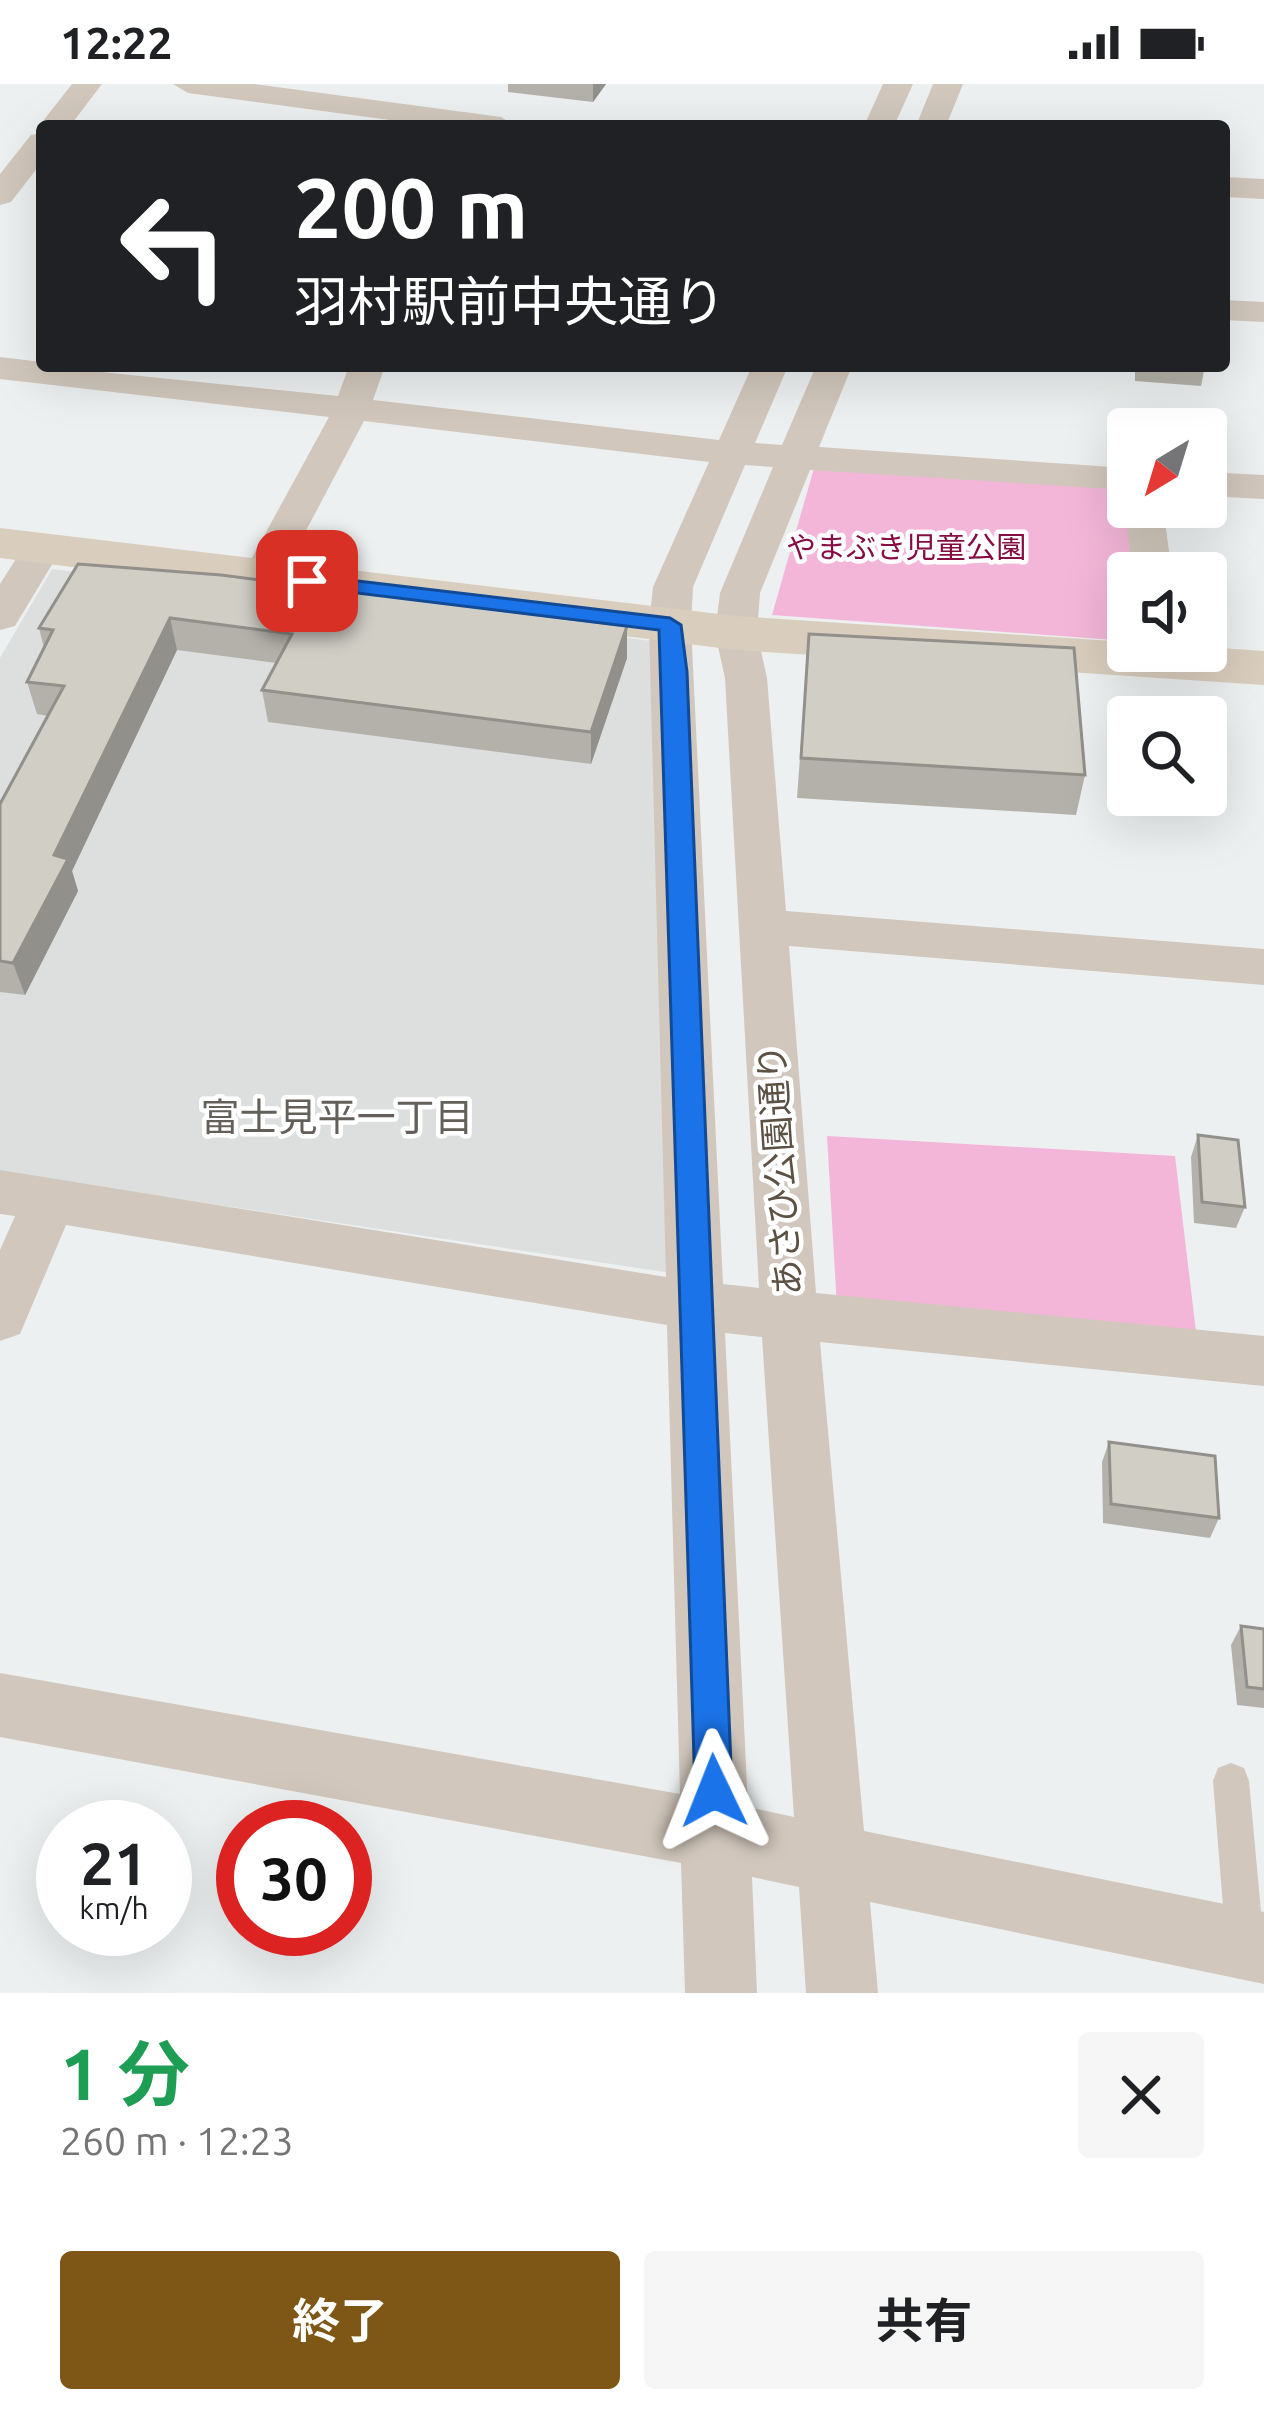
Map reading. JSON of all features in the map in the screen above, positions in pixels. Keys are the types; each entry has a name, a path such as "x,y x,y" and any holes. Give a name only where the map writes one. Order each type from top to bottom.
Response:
{"street":[{"path":"59,120 87,84"},
{"path":"188,84 428,120"},
{"path":"450,120 480,84"},
{"path":"882,120 898,84"},
{"path":"933,120 948,84"},
{"path":"1,193 36,149"},
{"path":"1230,188 1264,189"},
{"path":"1,193 36,196"},
{"path":"1230,310 1264,312"},
{"path":"0,368 730,453 1107,478"},
{"path":"262,576 351,412 365,372"},
{"path":"721,1993 670,625 673,587 767,372"},
{"name":"あさひ公園通り","path":"831,372 740,593 736,633 746,678 842,1993"},
{"path":"1227,485 1264,487"},
{"path":"0,616 21,545 736,633 1107,653"},
{"path":"1227,664 1264,668"},
{"path":"763,927 1264,967"},
{"path":"0,1318 25,1196 697,1306 1264,1360"},
{"path":"0,1705 715,1835 1254,1946"}],"lane":[{"path":"1232,1781 1254,1946"}],"shaded area":[{"path":"52,569 669,643 691,1276 0,1172 0,658"}],"green space":[{"name":"やまぶき児童公園","path":"816,461 1107,485 1107,528 1135,528 1139,552 1107,552 1107,639 772,615"},
{"path":"827,1136 1175,1156 1197,1340 837,1307"}],"building":[{"path":"78,564 221,575 627,626 591,732 262,690 292,634 170,618 54,855 68,859 13,963 0,961 0,804 64,686 27,682 53,630 39,628"},
{"path":"809,634 1074,648 1085,775 801,758"},
{"path":"1198,1135 1238,1140 1245,1207 1202,1202"},
{"path":"1109,1442 1215,1456 1219,1518 1111,1504"},
{"path":"1241,1626 1264,1629 1264,1689 1247,1687"}],"district":[{"name":"富士見平一丁目","path":"337,1116"}],"route":[{"path":"307,581 670,625 714,1791"}]}
